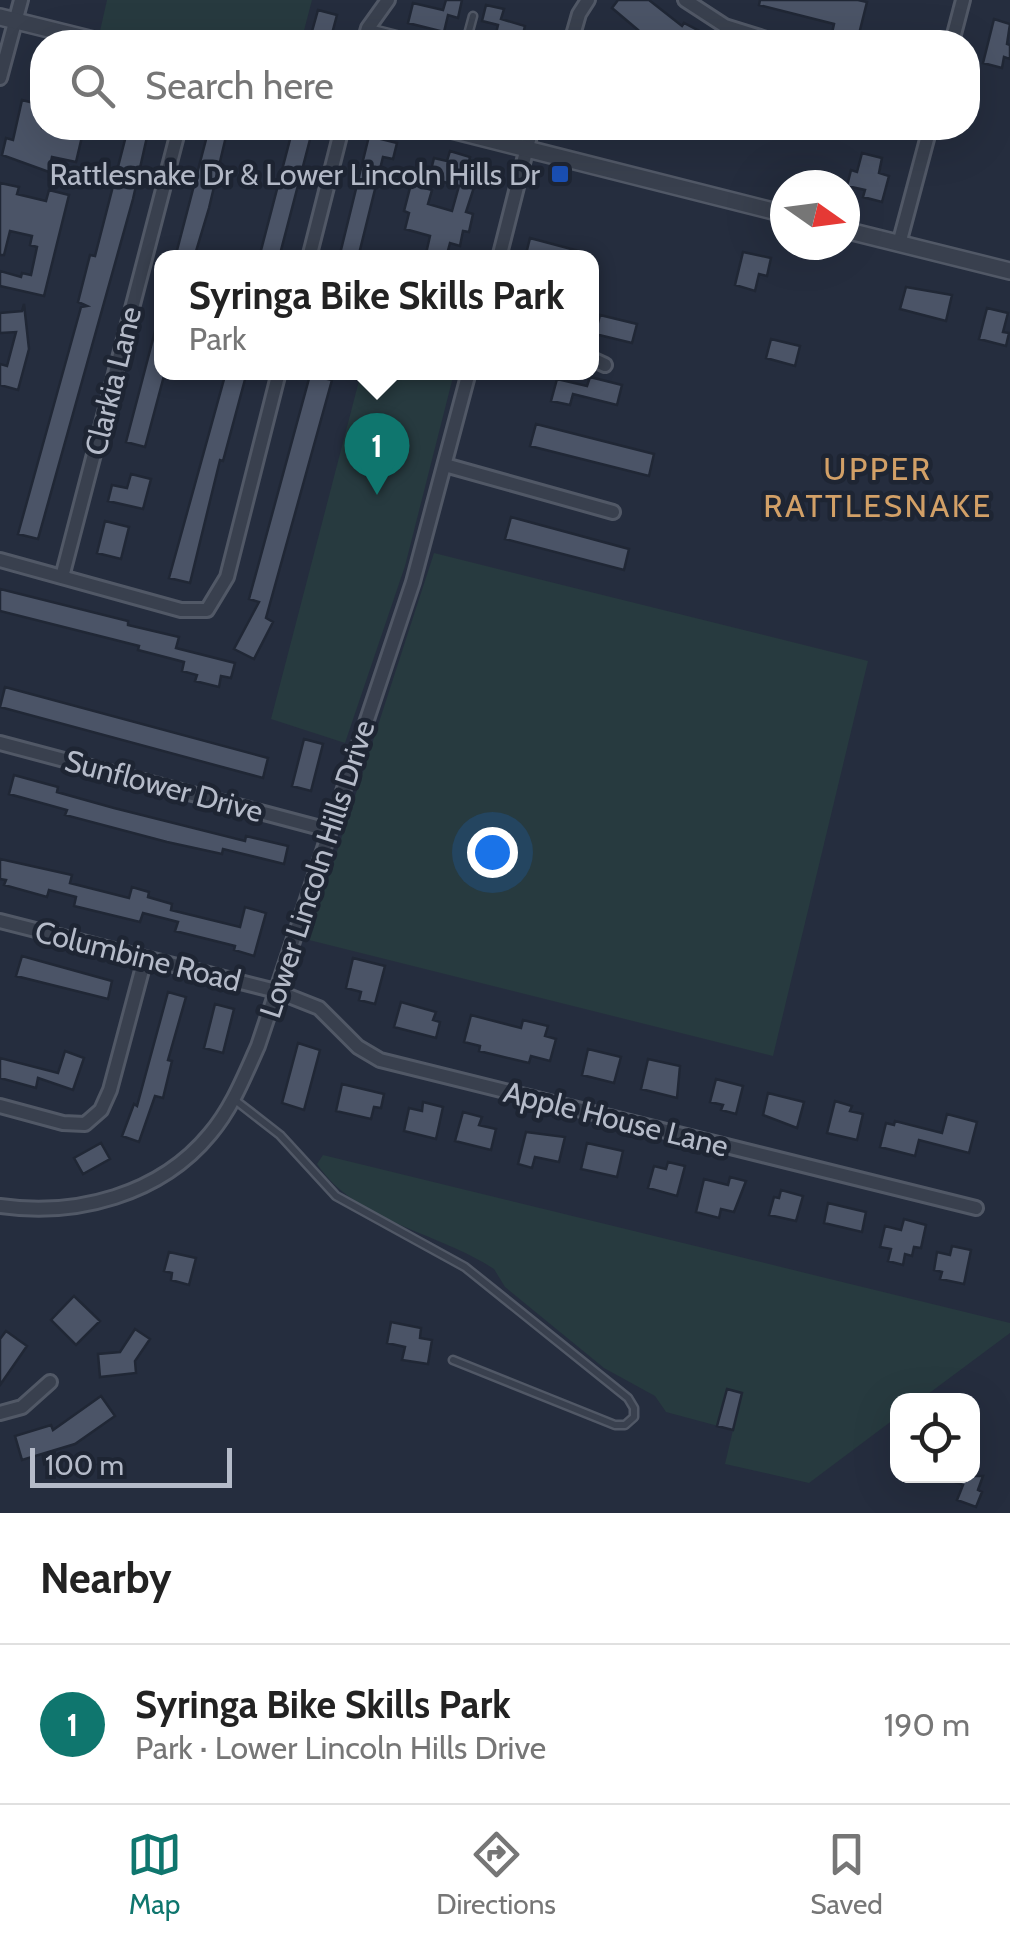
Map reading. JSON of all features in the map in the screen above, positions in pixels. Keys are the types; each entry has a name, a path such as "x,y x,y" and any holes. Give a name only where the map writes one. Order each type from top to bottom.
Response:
{"street":[{"path":"0,78 8,19 21,0"},
{"path":"369,30 388,0"},
{"path":"574,30 588,0"},
{"path":"684,0 738,30"},
{"path":"955,30 964,0"},
{"path":"8,19 52,30"},
{"name":"Clarkia Lane","path":"62,578 176,140"},
{"path":"311,250 339,140"},
{"path":"493,140 770,210"},
{"path":"501,250 528,140"},
{"path":"899,244 927,140"},
{"path":"860,234 1010,271"},
{"path":"0,560 180,610 207,610 227,577 277,380"},
{"name":"Lower Lincoln Hills Drive","path":"0,1206 65,1210 108,1200 145,1185 174,1167 209,1136 234,1100 258,1046 413,582 467,380"},
{"path":"445,466 613,512"},
{"name":"Sunflower Drive","path":"0,743 328,830"},
{"name":"Columbine Road","path":"0,920 276,991"},
{"path":"0,1106 63,1124 85,1124 101,1110 110,1090 145,959"},
{"name":"Apple House Lane","path":"276,991 319,1008 358,1046 380,1060 976,1208"},
{"path":"0,1413 22,1407 50,1382"}],"lane":[{"path":"469,30 472,16"},
{"path":"234,1100 280,1135 336,1196 431,1246 488,1285 628,1398 634,1418 625,1424 615,1424 453,1360"}],"green space":[{"path":"107,0 312,0 304,30 100,30"},
{"path":"359,380 452,380 405,566 345,743 271,719"},
{"path":"434,553 868,661 773,1056 305,939"},
{"path":"323,1155 1010,1323 1010,1333 929,1393 890,1393 890,1422 809,1483 725,1464 733,1430 666,1412 655,1396 604,1368 505,1287 494,1269 353,1200 317,1164"}],"building":[{"path":"446,0 462,0 458,18 448,15 444,30 408,23 413,3 443,10"},
{"path":"618,0 649,0 682,26 684,23 697,30 638,30 612,8"},
{"path":"760,0 867,2 860,30 833,30 834,24 759,5"},
{"path":"486,5 504,9 501,19 525,26 524,30 497,30 498,25 482,21"},
{"path":"318,10 337,15 333,30 312,30"},
{"path":"994,19 1010,24 1010,59 1004,57 1002,68 983,63"},
{"path":"22,100 30,102 30,140 81,140 76,162 52,157 49,172 2,155 6,138 13,140"},
{"path":"125,140 146,140 38,539 18,534 81,307 87,306 78,302 90,255 95,256"},
{"path":"206,140 225,140 196,250 177,250"},
{"path":"290,140 310,140 281,250 261,250"},
{"path":"368,140 397,143 393,159 383,157 360,250 341,250"},
{"path":"450,151 470,157 468,166 480,169 466,212 473,214 469,232 463,231 460,246 450,243 448,250 427,250 430,236 405,229 409,213 404,211 411,184 432,190 428,204 452,211 459,186 429,178 434,158 447,161"},
{"path":"862,153 882,158 879,173 889,176 882,202 863,197 865,190 860,189 858,170"},
{"path":"0,183 19,187 17,194 46,201 49,190 69,195 44,296 0,286 0,271 21,277 22,273 31,275 37,247 30,245 32,236 10,231 4,255 0,255"},
{"path":"530,238 575,250 527,250"},
{"path":"743,252 770,258 767,276 759,274 755,291 735,285"},
{"path":"906,287 952,295 946,321 900,309"},
{"path":"24,304 29,349 18,390 0,385 0,364 7,366 16,332 0,333 0,313 22,311"},
{"path":"987,308 1008,313 1003,332 1009,333 1006,346 979,339"},
{"path":"600,315 637,324 632,343 599,335"},
{"path":"154,335 154,380 163,380 145,447 126,442"},
{"path":"771,339 800,346 795,366 766,358"},
{"path":"599,379 622,385 617,405 573,394 570,405 551,401 557,380 587,386 589,380"},
{"path":"224,380 245,380 223,461 220,460 190,583 169,578"},
{"path":"309,380 332,380 266,618 273,622 254,659 234,649 259,602 249,599"},
{"path":"536,424 654,454 649,476 530,446"},
{"path":"131,474 151,479 143,509 108,501 112,485 127,488"},
{"path":"511,517 629,549 624,570 505,539"},
{"path":"105,521 129,527 121,559 97,553"},
{"path":"0,589 179,637 176,648 235,663 231,678 221,676 219,687 195,681 197,675 182,671 184,662 138,650 139,646 0,611"},
{"path":"5,687 268,758 263,778 0,707"},
{"path":"304,739 323,744 311,791 292,786"},
{"path":"14,775 114,808 245,841 246,836 288,846 284,864 223,849 222,854 167,842 65,815 67,810 9,794"},
{"path":"0,859 72,875 70,883 129,898 132,887 172,904 171,910 240,927 245,907 266,913 254,956 234,950 235,946 175,931 178,922 143,913 140,922 74,906 76,897 49,890 47,897 4,885 6,880 0,879"},
{"path":"22,956 112,981 108,999 16,976"},
{"path":"353,958 385,966 375,1004 359,1000 361,992 346,988"},
{"path":"168,992 186,997 168,1060 172,1061 163,1098 155,1096 139,1142 122,1136 134,1104 137,1106"},
{"path":"401,1002 436,1012 433,1020 440,1022 436,1038 394,1027"},
{"path":"215,1004 234,1009 223,1053 204,1048"},
{"path":"471,1015 521,1028 523,1020 548,1026 545,1036 556,1039 550,1061 531,1056 529,1063 479,1051 480,1046 464,1042"},
{"path":"298,1043 320,1050 304,1110 282,1103"},
{"path":"588,1049 621,1057 614,1083 582,1075"},
{"path":"65,1051 84,1058 73,1090 38,1078 36,1088 0,1078 0,1058 58,1073"},
{"path":"648,1059 680,1066 677,1098 641,1089"},
{"path":"716,1079 743,1086 736,1114 710,1102"},
{"path":"342,1084 384,1094 381,1108 374,1107 371,1119 336,1111"},
{"path":"768,1093 804,1102 797,1128 763,1115"},
{"path":"835,1101 863,1114 857,1140 827,1133"},
{"path":"423,1102 443,1107 436,1139 404,1131 409,1108 422,1111"},
{"path":"463,1112 482,1117 479,1125 496,1129 491,1150 455,1141"},
{"path":"947,1114 977,1122 969,1153 919,1140 915,1156 880,1147 886,1123 894,1125 895,1121 942,1133"},
{"path":"526,1132 565,1137 559,1162 535,1157 532,1168 518,1164"},
{"path":"101,1143 110,1159 83,1174 74,1158"},
{"path":"587,1143 623,1151 617,1177 581,1169"},
{"path":"668,1162 685,1166 677,1196 648,1188 654,1166 666,1169"},
{"path":"730,1177 746,1181 734,1212 721,1209 719,1218 696,1212 704,1179 728,1185"},
{"path":"781,1190 803,1196 796,1221 769,1215 774,1197 779,1198"},
{"path":"828,1203 866,1212 862,1232 824,1223"},
{"path":"904,1219 926,1225 921,1248 914,1247 912,1256 905,1254 903,1265 888,1261 891,1249 880,1247 885,1226 901,1230"},
{"path":"952,1246 971,1250 964,1284 940,1279 942,1272 934,1270 937,1252 950,1255"},
{"path":"169,1252 196,1258 189,1285 171,1280 172,1273 164,1271"},
{"path":"74,1296 100,1321 76,1345 51,1320"},
{"path":"391,1322 421,1328 420,1338 432,1340 428,1364 402,1360 405,1347 387,1343"},
{"path":"135,1329 150,1339 135,1361 136,1373 100,1377 98,1354 120,1352"},
{"path":"6,1331 27,1346 0,1385 0,1339"},
{"path":"727,1389 742,1393 733,1430 717,1426"},
{"path":"101,1396 115,1416 75,1444 22,1460 15,1436 51,1425 53,1430"},
{"path":"983,1476 976,1507 957,1500 963,1485 958,1483 980,1483"}],"place":[{"name":"Rattlesnake Dr & Lower Lincoln Hills Dr","path":"560,174"},
{"name":"Syringa Bike Skills Park","path":"377,495"}],"district":[{"name":"UPPER RATTLESNAKE","path":"878,486"}]}
